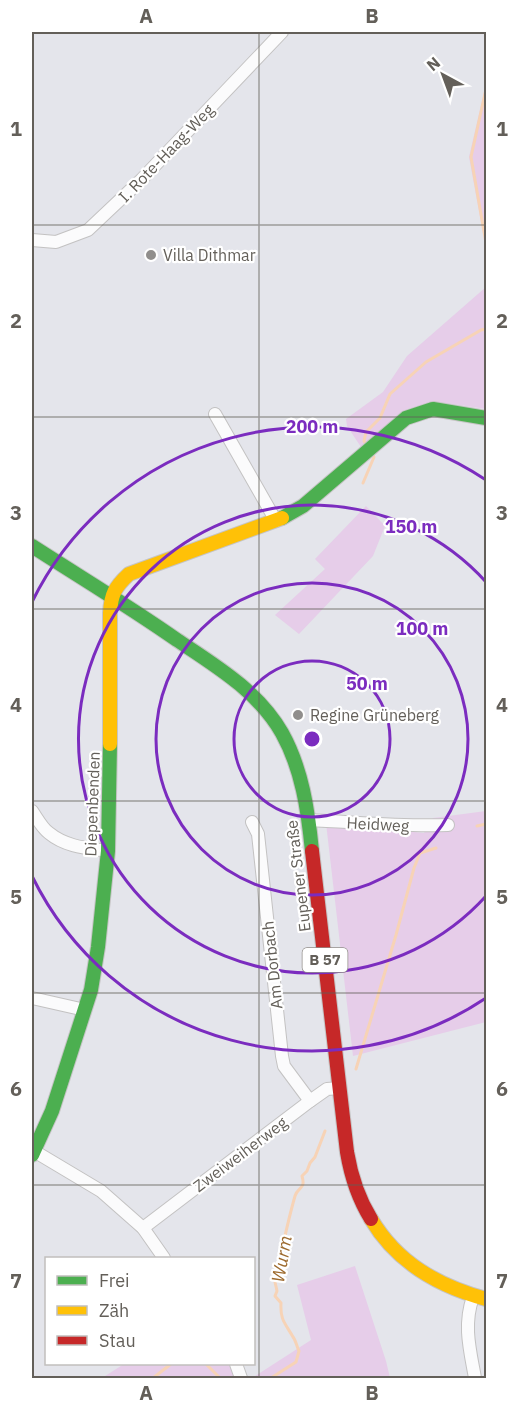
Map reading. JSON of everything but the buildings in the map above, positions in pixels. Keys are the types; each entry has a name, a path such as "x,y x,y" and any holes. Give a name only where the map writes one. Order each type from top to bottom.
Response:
{"street":[{"name":"I. Rote-Haag-Weg","path":"32,240 56,242 88,230 142,179 282,32"},
{"path":"111,598 116,586 129,574 276,521 303,506 406,418 433,409 486,418"},
{"path":"215,414 276,521"},
{"name":"Eupener Straße","path":"32,546 230,676 262,706 276,723 296,764 309,820 348,1159 355,1186 367,1214 394,1250 430,1278 480,1298"},
{"name":"Diepenbenden","path":"33,1153 52,1111 85,1010 91,990 98,947 108,851 111,598"},
{"path":"32,811 48,832 62,842 81,848 108,851"},
{"name":"Heidweg","path":"309,820 397,826 448,825"},
{"name":"Am Dorbach","path":"252,822 258,834 284,1066 310,1101"},
{"path":"32,998 85,1010"},
{"name":"Zweiweiherweg","path":"143,1228 310,1101 327,1089 340,1088"},
{"path":"33,1153 101,1191 143,1228 163,1257"},
{"path":"475,1378 467,1332 469,1308 480,1298"}],"shaded area":[{"path":"486,84 486,249 469,157"},
{"path":"486,287 486,409 433,401 402,411 361,447 347,426 346,419 383,392 407,356"},
{"path":"366,506 385,526 373,556 299,634 275,615 325,569 315,559"},
{"path":"486,811 486,1022 353,1056 326,823 424,833 433,818"},
{"path":"355,1266 390,1378 252,1378 311,1340 297,1285"},
{"path":"122,1365 229,1365 234,1378 102,1378"}],"waterway":[{"path":"486,89 471,157 486,243"},
{"path":"367,446 364,441 366,432 380,418 390,394 426,362 486,329"},
{"path":"363,483 374,457 372,454"},
{"name":"Wurm","path":"477,826 486,824"},
{"name":"Wurm","path":"356,1069 414,868 420,853 436,848"},
{"name":"Wurm","path":"271,1378 296,1362 299,1351 282,1318 281,1303 275,1296 277,1291 275,1282 295,1196 302,1186 302,1176 315,1157 325,1131"},
{"name":"Wurm","path":"153,1378 170,1365"},
{"name":"Wurm","path":"207,1365 220,1378"}],"traffic: fast":[{"path":"282,518 303,506 406,418 433,409 486,418"},
{"path":"32,546 235,680 261,704 282,733 295,761 306,805 312,851"},
{"path":"32,1155 52,1111 91,990 108,851 110,744"}],"traffic: slow":[{"path":"110,744 110,613 111,601 117,587 129,574 282,518"},
{"path":"371,1219 393,1248 420,1271 451,1287 486,1299"}],"traffic: jam":[{"path":"312,851 347,1152 356,1187 371,1219"}],"place":[{"name":"Villa Dithmar","path":"151,255"},
{"name":"Regine Grüneberg","path":"298,715"}]}
